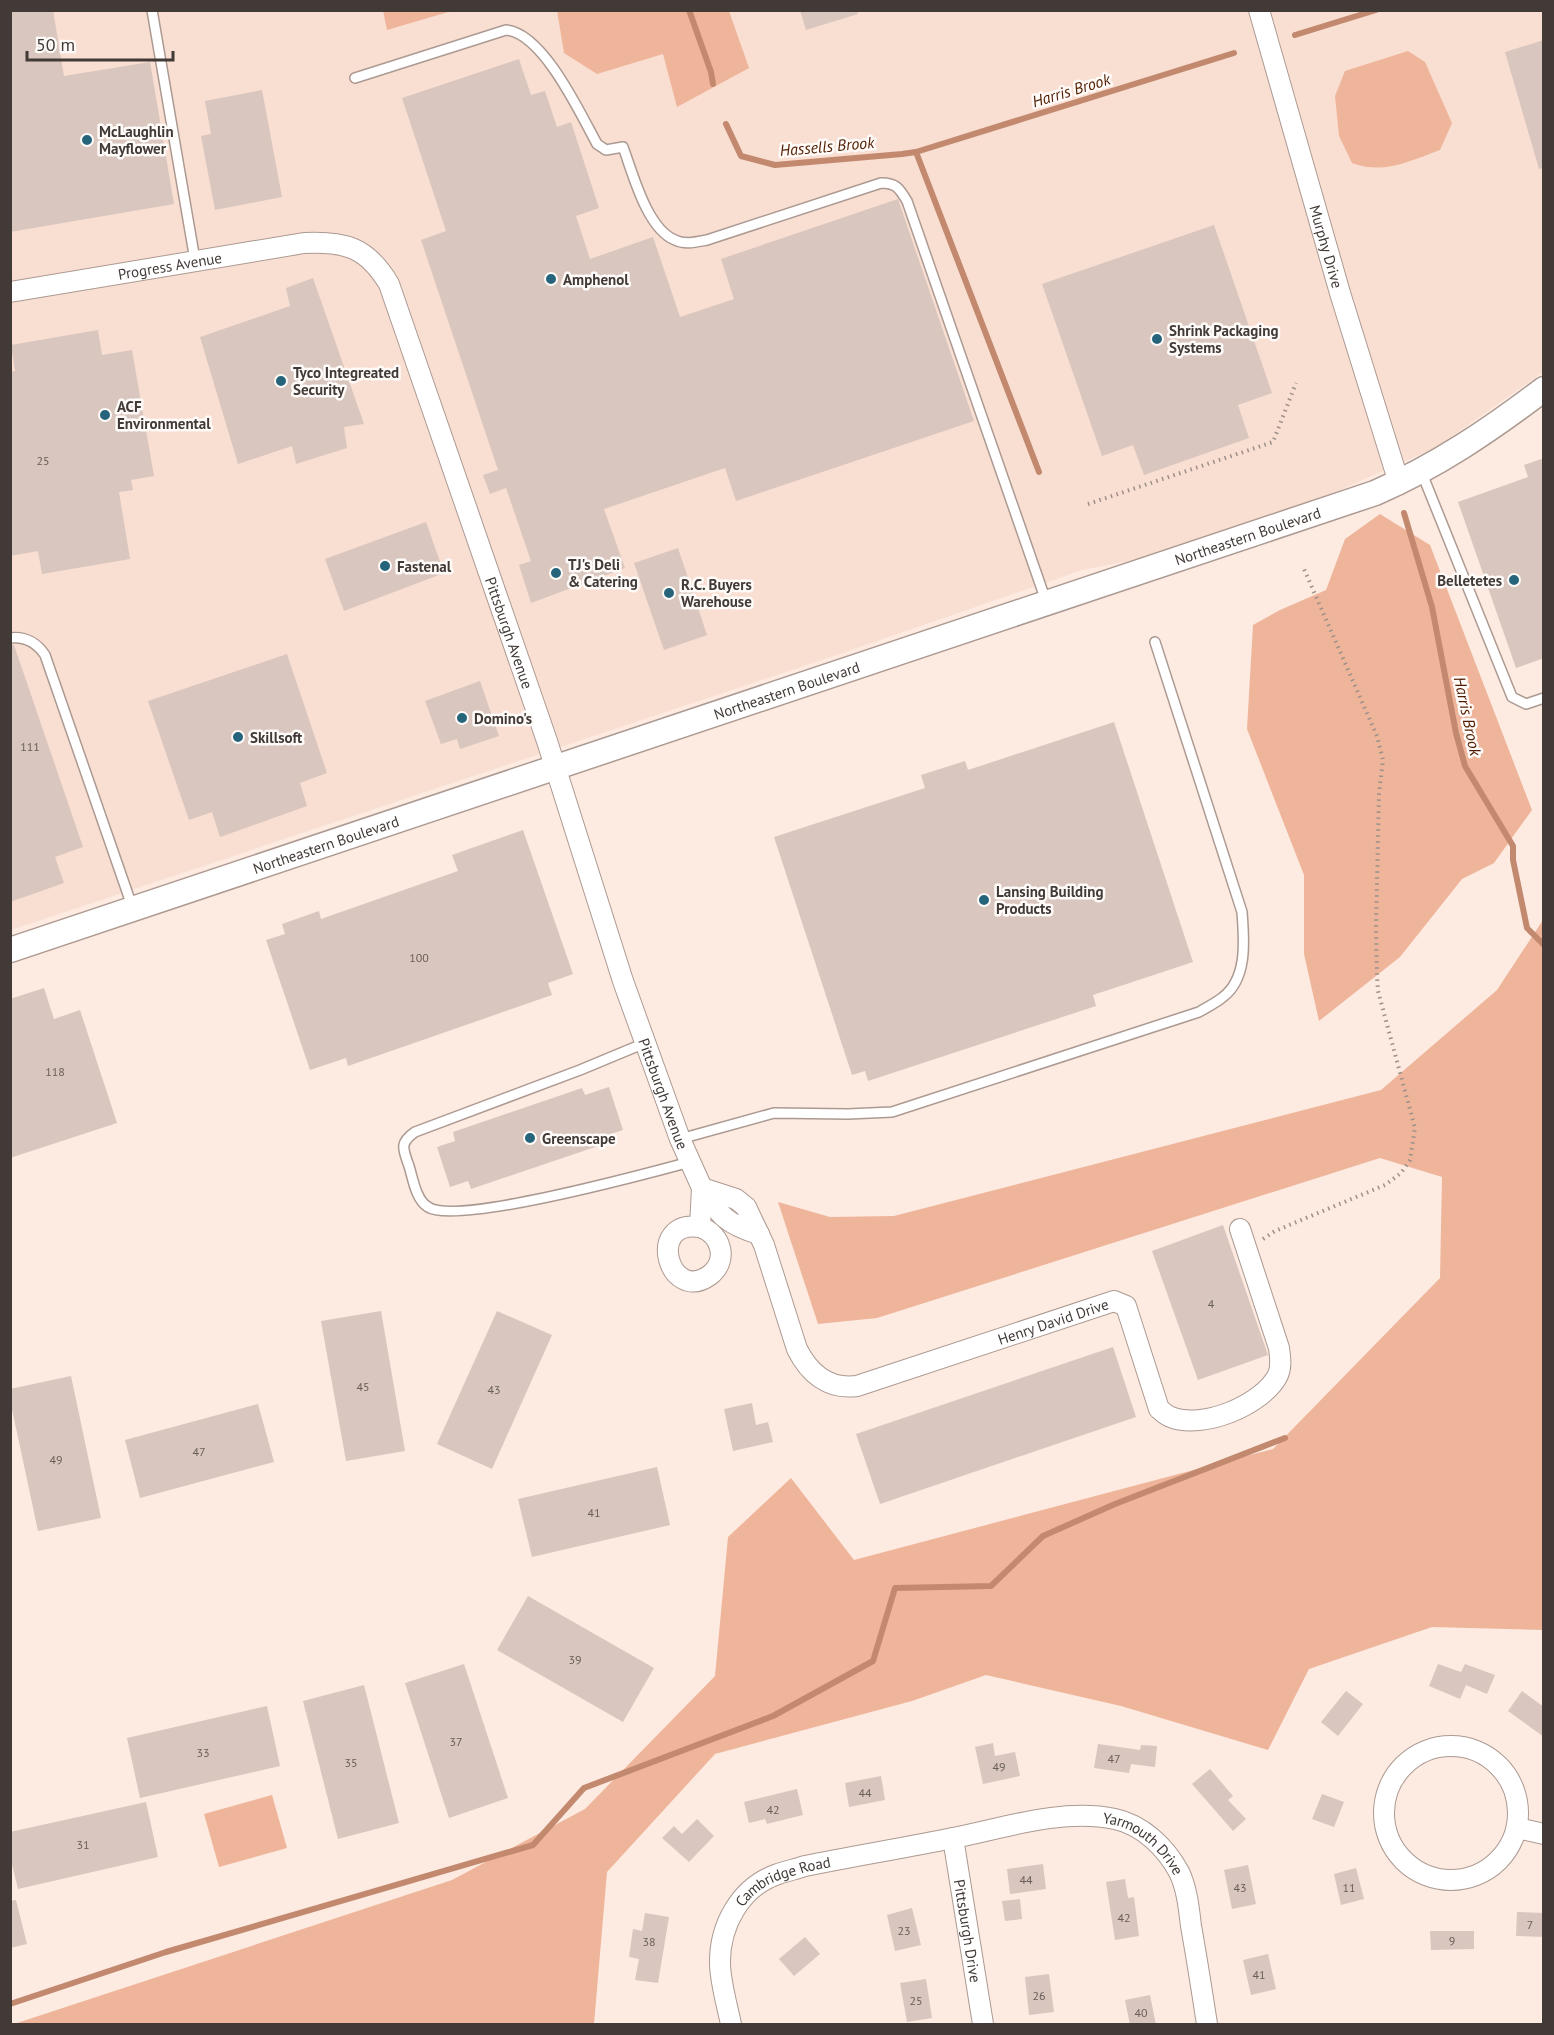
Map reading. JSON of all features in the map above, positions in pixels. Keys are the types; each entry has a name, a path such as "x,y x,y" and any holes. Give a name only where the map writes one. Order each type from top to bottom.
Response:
{"street":[{"name":"Murphy Drive","path":"1259,10 1340,293 1399,483"},
{"name":"Progress Avenue","path":"10,292 195,260 304,243 328,242"},
{"name":"Pittsburgh Avenue","path":"328,242 344,244 371,258 389,284 487,561 645,1043 680,1139 702,1188 700,1227"},
{"name":"Northeastern Boulevard","path":"10,950 1375,493 1399,483 1479,437 1544,388"},
{"name":"Henry David Drive","path":"702,1188 736,1199 746,1207 759,1234 797,1349 804,1362 816,1375 828,1383 844,1388 857,1386 1113,1301 1126,1306 1159,1409 1171,1418 1184,1419 1208,1419 1233,1412 1261,1395 1278,1375 1281,1362 1279,1348 1240,1229"},
{"path":"1464,1748 1474,1750 1493,1761 1507,1777 1516,1796 1517,1828 1508,1849 1501,1858 1483,1872 1462,1880 1439,1880 1418,1872 1400,1857 1389,1838 1385,1804 1398,1773 1413,1759 1432,1749 1464,1748"},
{"name":"Yarmouth Drive","path":"952,1838 1026,1822 1068,1817 1096,1816 1116,1819 1137,1827 1154,1840 1170,1857 1181,1875 1207,2025"},
{"path":"1517,1828 1544,1834"},
{"name":"Cambridge Road","path":"731,2025 720,1966 722,1943 728,1922 738,1902 755,1887 776,1874 805,1866 952,1838"},
{"name":"Pittsburgh Drive","path":"952,1838 983,2025"}],"lane":[{"path":"152,10 195,260"},
{"path":"355,78 506,30 517,31 534,44 565,84 597,144 606,150 623,147 654,222 664,234 675,241 690,243 707,240 881,183 891,183 900,190 907,201 1047,603"},
{"path":"1421,471 1512,697 1526,704 1544,698"},
{"path":"10,638 18,637 31,641 40,647 45,655 133,909"},
{"path":"680,1139 774,1113 892,1112 1199,1012 1226,996 1237,978 1245,950 1242,912 1155,642"},
{"path":"645,1043 415,1132 406,1138 403,1148 418,1196 425,1206 437,1212 467,1211 577,1191 690,1162"}],"path":[{"path":"1088,504 1273,442 1296,383"},
{"path":"1247,1251 1275,1231 1385,1185 1401,1173 1410,1160 1415,1128 1378,991 1376,927 1379,793 1383,760 1377,736 1305,568"}],"shaded area":[{"path":"383,10 452,11 387,30"},
{"path":"10,11 383,11 387,30 452,11 557,11 564,53 683,11 1543,11 1543,372 1437,447 1338,491 1134,560 1082,570 831,657 11,930"},
{"path":"557,11 729,11 749,68 677,107 663,54 597,74 564,53"},
{"path":"1408,51 1425,62 1452,123 1440,150 1386,167 1375,168 1352,163 1339,136 1335,96 1345,71"},
{"path":"1380,514 1430,545 1532,810 1494,863 1462,879 1400,957 1319,1021 1304,954 1304,875 1247,729 1253,625 1280,610 1326,590 1345,539"},
{"path":"1543,920 1543,1630 1432,1627 1309,1669 1268,1750 1121,1706 986,1675 912,1701 715,1754 607,1872 594,2024 14,2024 452,1880 585,1809 715,1676 728,1537 791,1478 854,1560 1273,1449 1440,1278 1442,1177 1380,1158 877,1318 818,1324 778,1202 830,1217 894,1216 1381,1090 1497,990"},
{"path":"272,1795 287,1848 219,1867 204,1814"}],"building":[{"name":"McLaughlin Mayflower","path":"10,10 53,10 64,76 150,62 174,204 10,232"},
{"path":"800,10 857,10 858,14 806,30"},
{"path":"1544,40 1544,168 1539,169 1505,52"},
{"name":"Amphenol","path":"519,59 531,95 545,91 557,127 571,122 599,208 576,216 590,259 653,237 680,317 734,299 721,259 898,199 974,421 736,501 725,468 604,509 625,568 531,603 519,565 531,561 506,488 490,494 483,475 498,470 421,240 446,231 402,98"},
{"path":"262,90 282,197 215,210 201,136 211,134 205,101"},
{"name":"Shrink Packaging Systems","path":"1214,225 1272,393 1238,405 1249,438 1144,475 1133,445 1102,456 1042,284"},
{"name":"Tyco Integreated Security","path":"313,278 364,424 344,427 347,448 296,464 292,446 238,464 200,337 290,306 286,288"},
{"path":"98,330 102,355 132,350 154,476 131,480 133,490 119,492 130,559 42,574 38,551 10,556 10,372 15,371 11,345"},
{"name":"Belletetes","path":"1544,458 1544,658 1516,668 1458,502 1528,477 1524,465"},
{"name":"Fastenal","path":"426,522 444,573 344,611 325,559"},
{"name":"R.C. Buyers Warehouse","path":"678,548 707,635 664,650 634,563"},
{"path":"10,645 14,645 83,847 55,857 64,883 10,902"},
{"name":"Skillsoft","path":"287,654 327,773 300,783 307,806 220,837 212,812 189,820 148,701"},
{"name":"Domino's","path":"480,681 499,736 460,749 457,739 441,744 425,701"},
{"name":"Lansing Building Products","path":"1114,722 1193,962 1093,995 1096,1006 868,1081 865,1071 852,1075 774,837 925,788 921,775 965,761 968,770"},
{"path":"523,830 573,974 548,983 552,995 348,1066 346,1058 310,1070 266,940 285,934 282,924 319,911 321,919 458,871 452,855"},
{"path":"44,988 54,1019 80,1010 117,1123 10,1158 10,999"},
{"name":"Greenscape","path":"609,1087 623,1130 605,1136 607,1143 471,1189 468,1181 450,1187 437,1147 455,1141 453,1132 582,1088 585,1095"},
{"path":"1223,1225 1268,1355 1198,1380 1152,1251"},
{"path":"381,1311 405,1451 346,1461 321,1321"},
{"path":"497,1311 552,1335 492,1469 437,1444"},
{"path":"1113,1347 1136,1417 880,1504 856,1434"},
{"path":"71,1376 101,1518 38,1531 10,1400 10,1389"},
{"path":"752,1403 756,1425 768,1422 773,1442 733,1451 724,1409"},
{"path":"258,1404 274,1462 140,1498 125,1440"},
{"path":"657,1467 670,1525 532,1557 518,1499"},
{"path":"528,1596 654,1668 623,1722 497,1650"},
{"path":"464,1664 508,1798 449,1818 405,1683"},
{"path":"1438,1664 1461,1672 1465,1664 1495,1675 1487,1694 1466,1685 1460,1699 1429,1686"},
{"path":"364,1685 399,1823 338,1839 303,1701"},
{"path":"1346,1691 1363,1704 1338,1736 1321,1722"},
{"path":"1522,1691 1544,1707 1544,1737 1508,1711"},
{"path":"267,1706 280,1766 140,1798 127,1738"},
{"path":"993,1743 995,1756 1015,1752 1020,1776 983,1784 975,1747"},
{"path":"1098,1744 1140,1750 1141,1745 1157,1746 1155,1767 1131,1764 1129,1773 1094,1768"},
{"path":"1210,1769 1233,1796 1228,1800 1246,1819 1233,1831 1192,1784"},
{"path":"881,1776 885,1800 849,1807 845,1783"},
{"path":"797,1789 803,1815 767,1824 765,1819 749,1823 744,1802"},
{"path":"1322,1794 1344,1802 1334,1827 1312,1819"},
{"path":"146,1802 158,1857 18,1889 10,1856 10,1832"},
{"path":"697,1819 714,1836 689,1862 662,1838 674,1826 682,1834"},
{"path":"1043,1864 1046,1889 1010,1894 1007,1869"},
{"path":"1248,1865 1256,1904 1232,1909 1224,1870"},
{"path":"1356,1868 1364,1899 1341,1905 1334,1874"},
{"path":"1125,1879 1128,1898 1134,1897 1139,1936 1115,1940 1106,1882"},
{"path":"1020,1899 1022,1919 1005,1921 1002,1901"},
{"path":"16,1900 27,1944 10,1948 10,1901"},
{"path":"912,1908 921,1945 895,1951 887,1915"},
{"path":"1517,1912 1544,1913 1544,1937 1516,1936"},
{"path":"645,1913 669,1917 658,1983 635,1980 639,1959 629,1957 633,1929 642,1931"},
{"path":"1430,1931 1474,1931 1474,1949 1431,1950"},
{"path":"805,1937 820,1954 794,1976 779,1959"},
{"path":"1268,1954 1276,1989 1251,1995 1243,1960"},
{"path":"1049,1974 1054,2012 1029,2015 1025,1977"},
{"path":"926,1979 932,2018 907,2022 900,1983"},
{"path":"1150,1995 1156,2025 1130,2025 1125,2000"}],"waterway":[{"name":"Hassells Brook","path":"689,10 713,84"},
{"path":"1295,35 1376,10"},
{"name":"Harris Brook","path":"726,124 741,156 775,165 902,154 916,152 1234,53"},
{"path":"916,152 1039,472"},
{"name":"Harris Brook","path":"1404,513 1432,607 1456,733 1465,766 1513,846 1513,860 1527,928 1544,945"},
{"path":"10,2004 166,1952 533,1845 584,1788 773,1716 873,1661 895,1588 991,1586 1043,1536 1115,1504 1285,1438"}],"place":[{"name":"McLaughlin Mayflower","path":"87,140"},
{"name":"Amphenol","path":"551,279"},
{"name":"Shrink Packaging Systems","path":"1157,339"},
{"name":"Tyco Integreated Security","path":"281,381"},
{"name":"ACF Environmental","path":"105,415"},
{"name":"Fastenal","path":"385,566"},
{"name":"TJ's Deli & Catering","path":"556,573"},
{"name":"Belletetes","path":"1514,580"},
{"name":"R.C. Buyers Warehouse","path":"669,593"},
{"name":"Domino's","path":"462,718"},
{"name":"Skillsoft","path":"238,737"},
{"name":"Lansing Building Products","path":"984,900"},
{"name":"Greenscape","path":"530,1138"}]}
